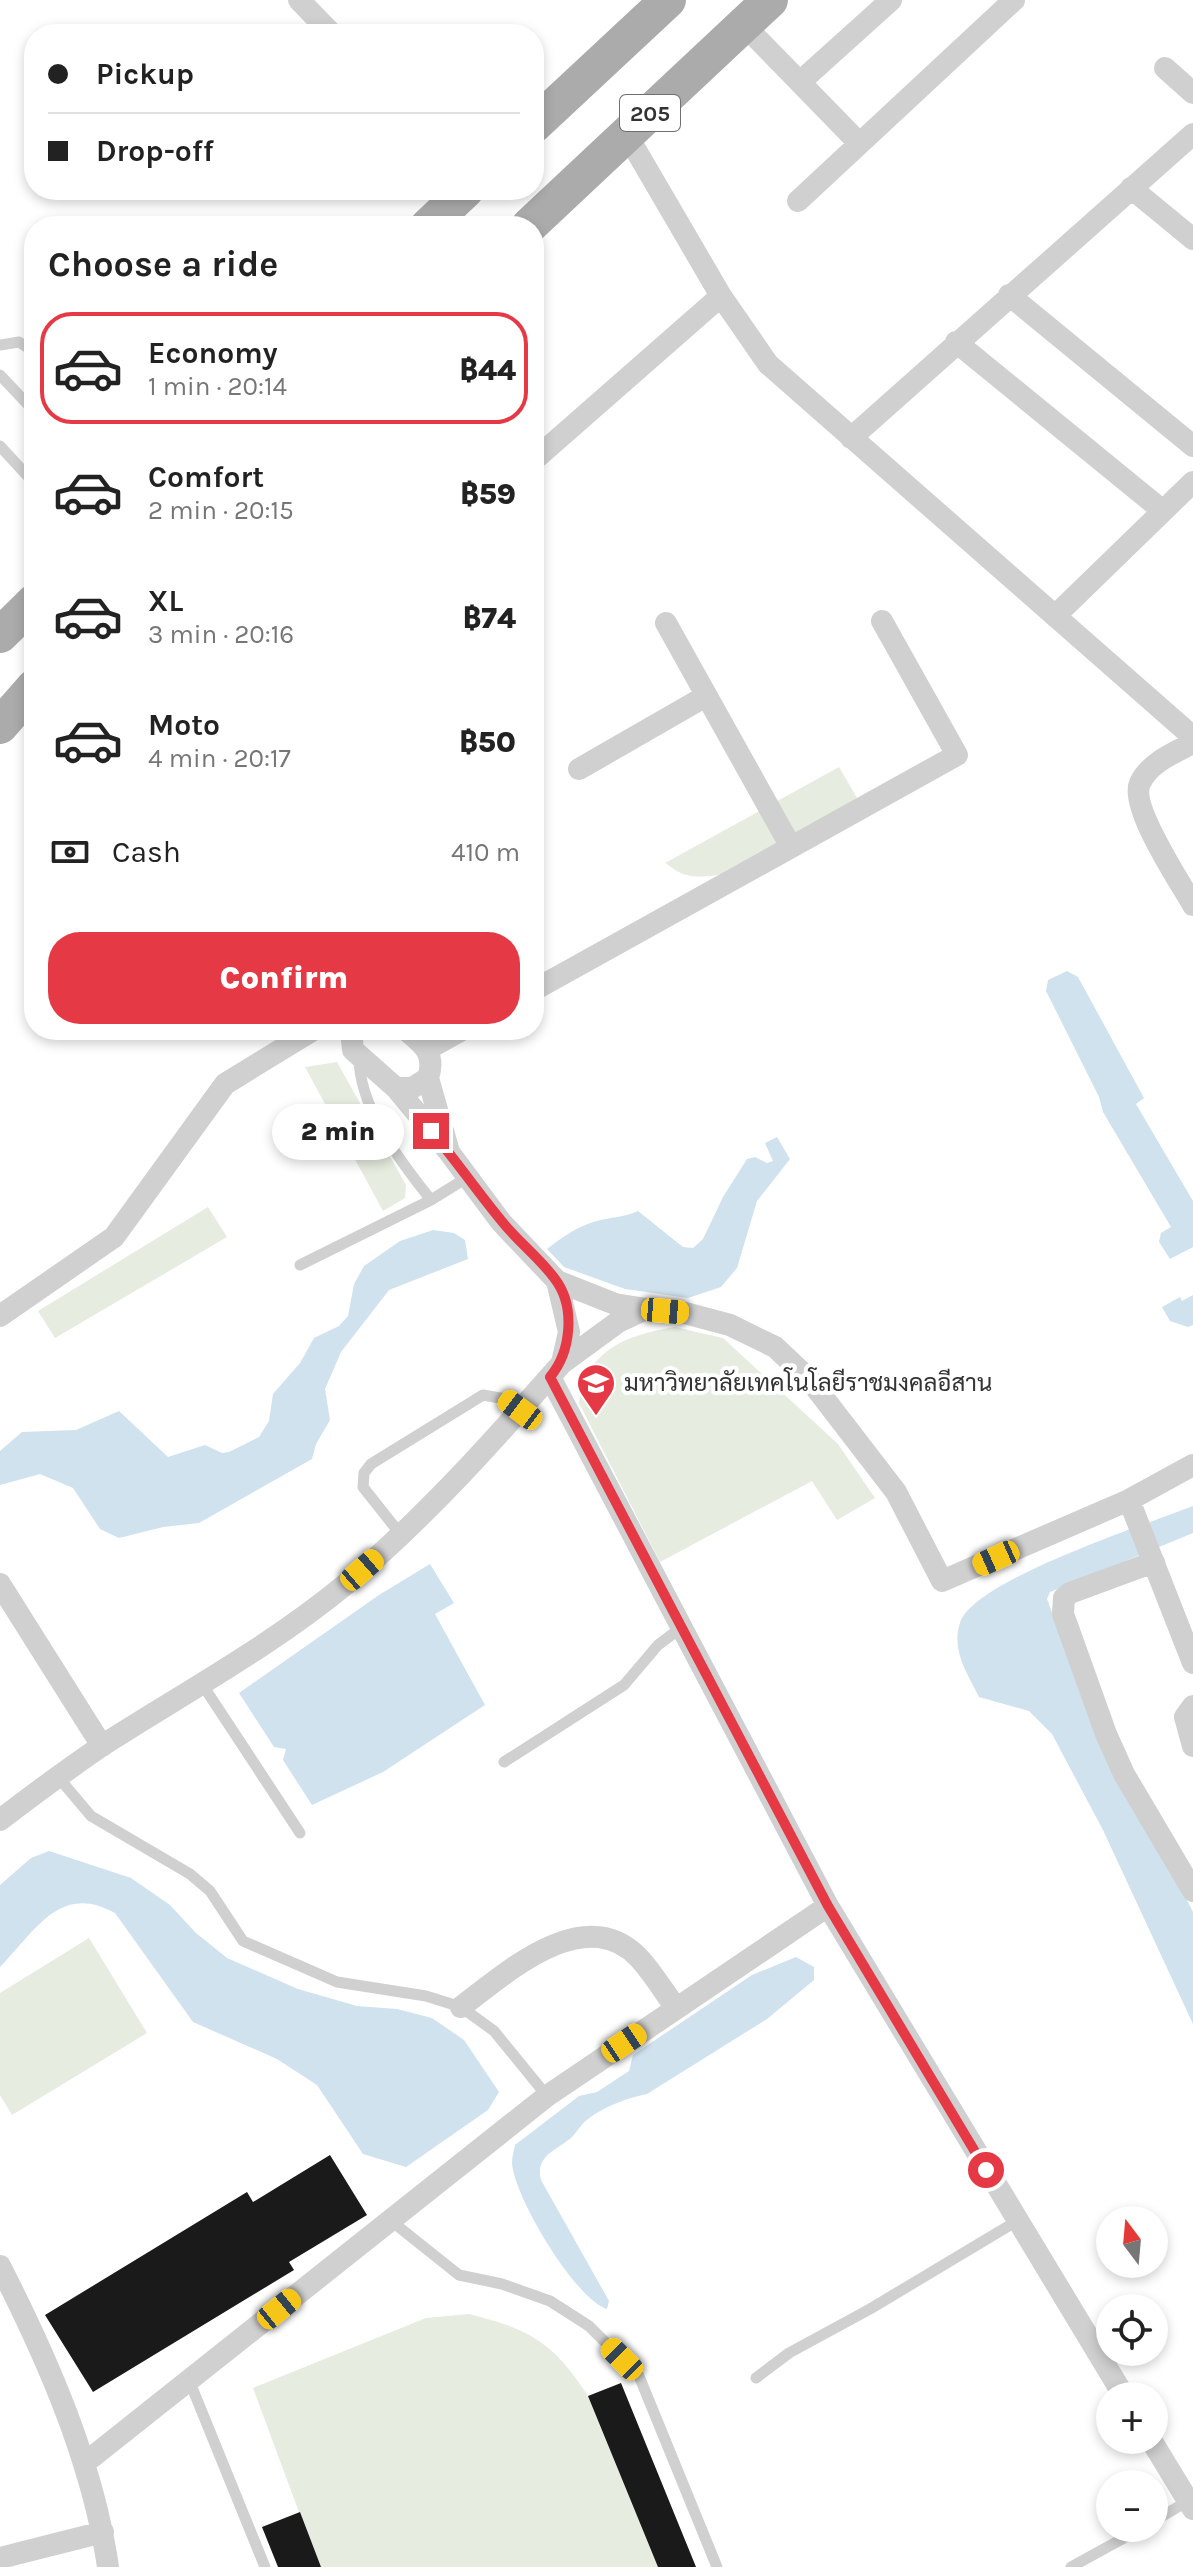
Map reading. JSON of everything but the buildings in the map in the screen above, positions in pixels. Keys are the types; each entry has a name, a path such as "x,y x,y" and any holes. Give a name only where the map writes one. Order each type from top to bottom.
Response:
{"main road":[{"path":"544,116 668,0"},
{"name":"205","path":"540,216 770,0"},
{"path":"439,216 455,200"},
{"path":"0,635 24,612"},
{"path":"0,726 24,702"}],"street":[{"path":"299,0 322,24"},
{"path":"800,82 891,0"},
{"path":"798,201 1014,0"},
{"path":"744,25 858,142"},
{"path":"1165,68 1193,93"},
{"path":"851,438 1193,134"},
{"path":"627,135 721,296 768,364 1193,740 1153,765 1138,786 1140,808 1193,905"},
{"path":"1131,188 1193,239"},
{"path":"1009,295 1193,446"},
{"path":"544,451 721,296"},
{"path":"956,342 1163,511"},
{"path":"1055,616 1193,482"},
{"path":"544,984 957,755 882,621"},
{"path":"666,623 791,847"},
{"path":"579,769 706,696"},
{"path":"0,1316 114,1237 225,1084 298,1040"},
{"path":"418,1040 428,1049 433,1064 428,1078 449,1152"},
{"path":"428,1049 444,1040"},
{"path":"354,1045 396,1088 501,1222 557,1281 615,1304 685,1313 730,1325 775,1347 809,1379 896,1492 942,1581 1129,1500 1193,1465"},
{"path":"396,1088 412,1088 428,1078"},
{"path":"557,1281 569,1332 556,1370 682,1627 828,1906 1115,2382"},
{"path":"0,1820 102,1746 202,1684 344,1586 401,1535 556,1370 618,1322 646,1309"},
{"path":"1129,1500 1193,1663"},
{"path":"1154,1561 1070,1593 1064,1598 1063,1614 1106,1734 1124,1774 1193,1891"},
{"path":"0,1584 102,1746"},
{"path":"1193,1706 1185,1717 1193,1746"},
{"path":"86,2462 547,2096 828,1906"},
{"path":"461,2007 524,1960 575,1938 592,1935 616,1942 638,1957 676,2008"},
{"path":"0,2266 86,2462 108,2567"},
{"path":"1159,2454 1190,2505"},
{"path":"0,2558 103,2532"}],"lane":[{"path":"0,345 19,342 24,345"},
{"path":"0,375 24,400"},
{"path":"0,446 24,472"},
{"path":"354,1045 362,1090 382,1127 431,1200"},
{"path":"300,1265 431,1200 468,1177"},
{"path":"401,1535 363,1487 364,1473 371,1464 483,1395 506,1399 520,1410"},
{"path":"504,1762 624,1685 658,1645 682,1627"},
{"path":"202,1684 300,1833"},
{"path":"58,1777 91,1816 190,1874 210,1891 243,1941 337,1982 426,1996 461,2007 494,2031 547,2096"},
{"path":"390,2220 459,2275 502,2284 550,2301 589,2326 639,2376 717,2567"},
{"path":"756,2378 778,2359 1017,2221"},
{"path":"189,2380 265,2567"},
{"path":"1168,2515 1190,2505"},
{"path":"1071,2567 1117,2542"}],"shaded area":[{"path":"839,767 860,803 776,852 729,872 707,876 684,874 665,863"},
{"path":"337,1062 406,1185 405,1198 383,1211 305,1067"},
{"path":"208,1207 227,1237 55,1338 38,1311"},
{"path":"675,1327 723,1338 838,1444 875,1498 837,1520 812,1481 660,1562 579,1403 583,1385 600,1357 626,1340"},
{"path":"89,1938 147,2033 12,2115 0,2095 0,1993"},
{"path":"469,2314 509,2326 539,2341 564,2363 588,2396 621,2383 696,2567 278,2567 299,2512 253,2388 426,2318"}],"water":[{"path":"1067,971 1078,977 1144,1098 1136,1104 1193,1201 1193,1247 1170,1259 1159,1242 1161,1233 1171,1227 1103,1112 1099,1097 1046,991 1048,980"},
{"path":"777,1137 790,1159 757,1201 737,1268 721,1287 688,1298 625,1289 564,1267 547,1249 586,1224 638,1211 683,1247 693,1248 703,1239 723,1197 747,1159 755,1157 767,1163 773,1161 765,1143"},
{"path":"433,1230 454,1233 465,1240 468,1259 389,1290 341,1352 325,1389 330,1420 316,1444 312,1459 199,1523 163,1527 119,1538 100,1529 73,1488 40,1474 0,1485 0,1451 22,1432 76,1430 119,1411 168,1457 205,1445 222,1453 229,1452 259,1437 269,1421 273,1394 300,1363 314,1338 339,1326 348,1316 354,1284 364,1266 400,1241"},
{"path":"1193,1295 1193,1325 1188,1327 1170,1321 1162,1307 1180,1297 1182,1301"},
{"path":"1193,1506 1193,1533 1050,1592 1047,1599 1084,1698 1193,1912 1193,2024 1103,1830 1052,1734 1029,1711 979,1697 957,1643 960,1623 972,1606 996,1589 1064,1555"},
{"path":"430,1564 454,1603 435,1614 485,1705 383,1772 312,1805 283,1760 286,1749 274,1747 239,1693 379,1595"},
{"path":"49,1851 131,1878 170,1905 196,1933 227,1958 298,1989 357,2006 397,2009 432,2018 464,2040 499,2092 488,2110 406,2167 363,2154 317,2085 277,2059 193,2022 115,1913 96,1905 79,1903 64,1907 37,1926 0,1967 0,1885 31,1858"},
{"path":"796,1957 814,1967 814,1980 767,2019 647,2094 616,2103 595,2114 541,2165 541,2180 609,2301 607,2309 579,2287 534,2222 515,2179 512,2163 515,2145 579,2096 597,2092 629,2071 633,2055 752,1975"}],"place":[{"name":"มหาวิทยาลัยเทคโนโลยีราชมงคลอีสาน","path":"596,1417"}],"route":[{"path":"431,1131 501,1222 557,1281 569,1332 562,1363 550,1377 828,1906 986,2170"}]}
